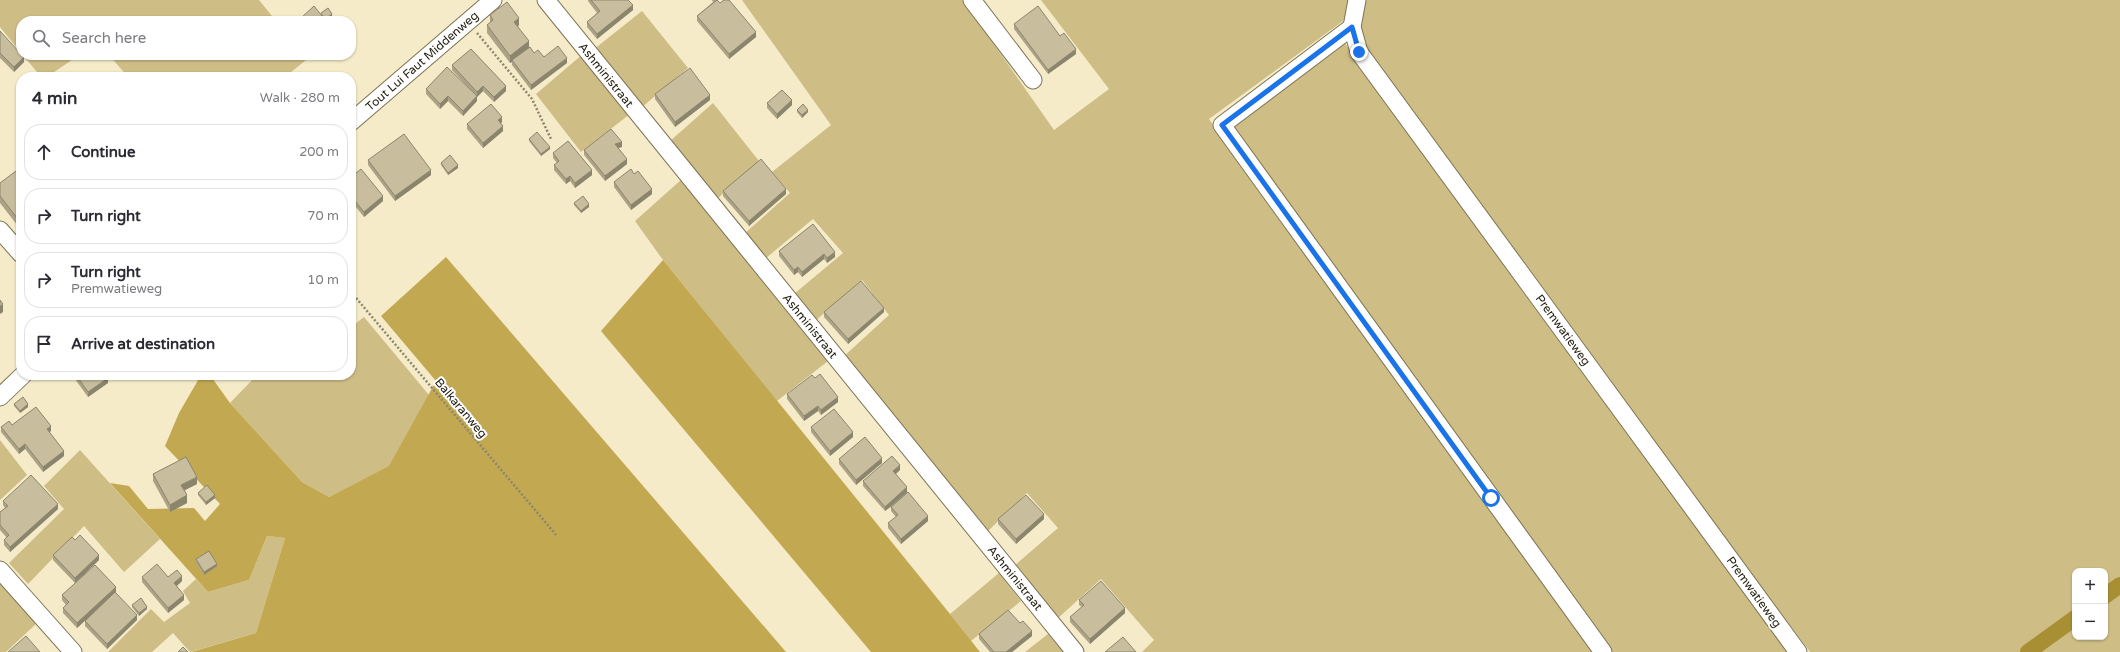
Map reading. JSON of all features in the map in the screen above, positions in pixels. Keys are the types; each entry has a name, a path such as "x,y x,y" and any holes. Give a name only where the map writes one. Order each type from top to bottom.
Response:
{"street":[{"name":"Tout Lui Faut Middenweg","path":"356,118 493,0"},
{"name":"Ashministraat","path":"546,0 1075,652"},
{"path":"972,0 1033,80"},
{"name":"Premwatieweg","path":"1357,0 1352,27 1359,52 1798,652"},
{"path":"1352,27 1222,125 1603,652"},
{"path":"0,230 16,248"},
{"path":"0,397 18,380"},
{"path":"0,570 73,652"}],"path":[{"path":"468,22 532,99 551,139"},
{"name":"Balkaranweg","path":"356,298 557,536"}],"shaded area":[{"path":"0,0 259,0 272,16 16,16 16,47 0,27"},
{"path":"742,0 963,0 1054,130 1109,89 1041,0 1351,0 1343,21 1209,119 1595,652 1142,652 1154,640 1101,579 1057,619 1014,566 1058,528 1027,493 986,533 842,358 889,315 862,280 814,322 794,294 843,253 813,219 766,258 744,234 790,193 772,172 831,125"},
{"path":"1365,0 2120,0 2120,652 1810,652 1363,48 1361,32"},
{"path":"642,11 688,68 641,108 593,50"},
{"path":"1344,42 1790,652 1611,652 1232,125"},
{"path":"583,54 630,114 581,152 536,94"},
{"path":"27,60 72,60 54,72 37,72"},
{"path":"113,60 306,60 291,72 124,72"},
{"path":"713,103 759,161 716,200 669,142"},
{"path":"682,179 828,361 777,401 663,260 635,221"},
{"path":"446,257 786,652 191,652 256,633 285,538 267,536 249,580 208,592 110,483 129,486 148,509 194,508 205,521 220,504 165,446 179,413 198,380 214,380 230,403 302,482 329,497 389,466 436,381 381,316"},
{"path":"663,260 980,652 871,652 601,331"},
{"path":"364,317 429,395 390,466 329,497 302,482 230,403 252,380 356,380 356,323"},
{"path":"0,440 27,475 0,500"},
{"path":"80,450 160,539 124,572 84,526 28,584 9,563 64,509 44,486"},
{"path":"267,536 285,538 256,633 190,652 173,633 152,652 108,652 151,609 164,622 190,603 183,591 196,579 208,592 249,580"},
{"path":"999,573 1021,601 971,641 950,614"},
{"path":"0,583 38,622 6,652 0,652"},
{"path":"1048,634 1064,652 1025,652"}],"building":[{"path":"591,0 628,0 633,5 597,34 587,22 600,11"},
{"path":"717,0 720,3 724,0 729,0 756,32 729,54 697,16"},
{"path":"507,2 519,18 514,22 529,41 510,56 487,25 493,20 490,15"},
{"path":"314,6 322,16 303,16"},
{"path":"1038,6 1060,36 1064,33 1076,49 1048,70 1014,24"},
{"path":"328,8 332,14 329,16 323,16 321,13"},
{"path":"0,31 16,49 16,60 21,60 14,67 0,53"},
{"path":"558,46 567,58 531,85 512,60 530,47 534,53 538,50 544,57"},
{"path":"471,49 506,86 494,97 483,86 477,92 452,65"},
{"path":"447,67 477,96 463,111 448,96 440,104 426,89"},
{"path":"690,68 710,95 675,122 655,94"},
{"path":"782,90 792,100 777,114 767,103"},
{"path":"491,104 502,117 498,120 503,126 483,143 467,124"},
{"path":"803,104 808,110 802,115 797,110"},
{"path":"611,129 622,142 615,144 627,159 605,176 584,150"},
{"path":"537,132 550,147 541,154 529,139"},
{"path":"404,134 431,170 395,196 368,160"},
{"path":"568,141 592,170 575,183 570,176 566,179 554,165 559,161 553,153"},
{"path":"450,155 458,165 448,173 441,163"},
{"path":"761,159 786,189 749,221 723,191"},
{"path":"361,169 383,196 364,212 356,202 356,173"},
{"path":"631,169 634,174 638,171 652,189 631,205 614,182"},
{"path":"16,171 16,217 0,196 0,183"},
{"path":"583,196 589,204 581,211 574,203"},
{"path":"813,224 835,252 827,258 824,254 802,272 798,267 794,270 779,251"},
{"path":"861,281 884,308 848,339 824,312"},
{"path":"0,300 3,304 0,307"},
{"path":"820,374 838,397 821,410 818,406 804,416 787,394 812,375 815,378"},
{"path":"80,380 105,380 88,392"},
{"path":"23,397 28,404 20,411 14,404"},
{"path":"36,407 51,426 47,429 64,451 43,467 25,444 19,449 1,427 9,421 12,425"},
{"path":"834,409 853,432 830,451 811,427"},
{"path":"865,437 882,458 856,480 839,459"},
{"path":"892,456 900,465 893,471 907,487 885,507 863,481"},
{"path":"186,457 197,477 181,485 187,495 170,505 153,474"},
{"path":"31,475 58,504 10,547 4,540 9,535 0,525 0,512 8,506 3,501"},
{"path":"207,485 215,495 206,502 198,493"},
{"path":"908,492 928,516 901,539 888,523 898,515 891,507"},
{"path":"1026,495 1044,514 1016,539 998,519"},
{"path":"80,535 99,555 75,578 53,555 72,537 75,540"},
{"path":"209,551 217,564 204,572 196,559"},
{"path":"157,564 168,577 177,570 182,576 174,583 184,595 168,608 142,577"},
{"path":"95,565 116,587 77,623 63,608 69,602 62,595"},
{"path":"1101,581 1125,608 1090,639 1070,617 1084,605 1079,600"},
{"path":"115,592 137,615 107,644 85,621"},
{"path":"141,598 147,607 139,613 132,605"},
{"path":"1008,610 1020,623 1023,621 1032,631 1006,652 994,652 979,634"},
{"path":"26,636 40,652 8,652"},
{"path":"1123,637 1136,652 1105,652"},
{"path":"183,647 188,652 178,652"}],"waterway":[{"path":"2108,594 2120,585"},
{"path":"2028,652 2072,620"}],"route":[{"path":"1359,52 1352,27 1222,125 1491,498"}]}
